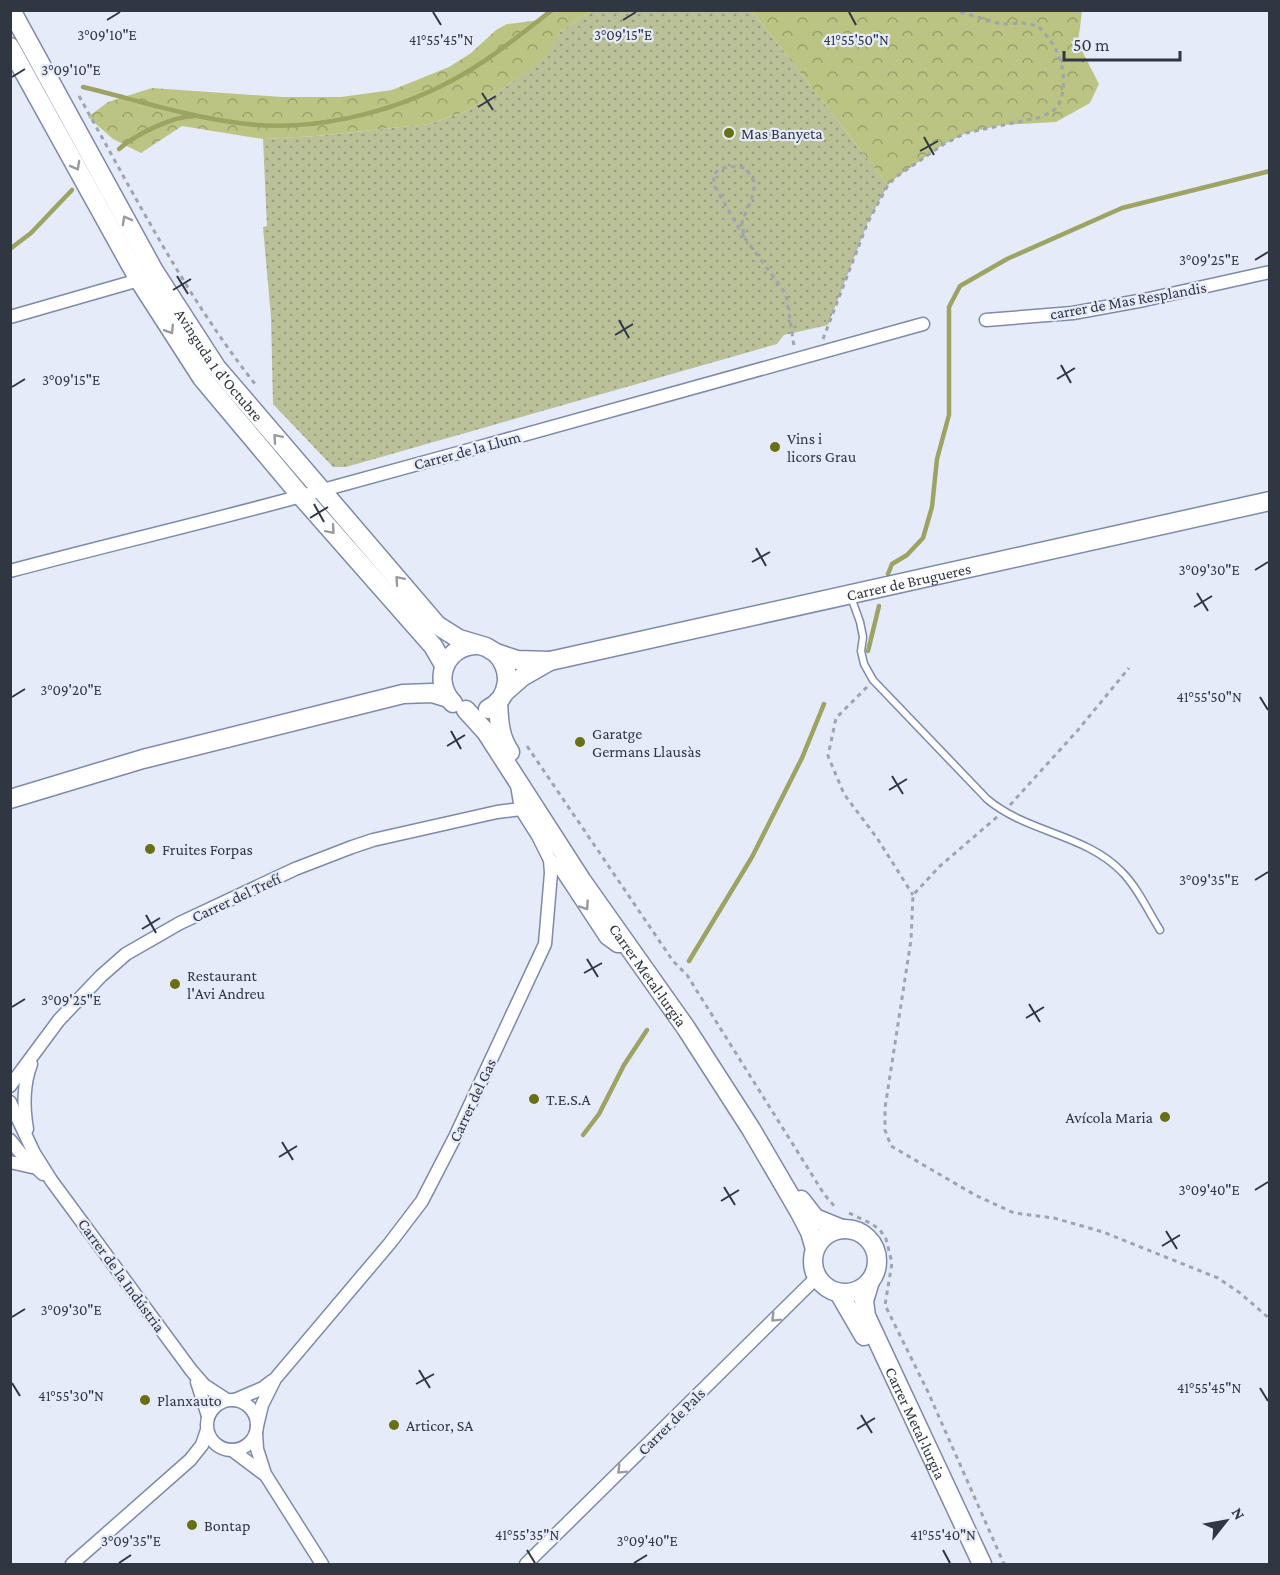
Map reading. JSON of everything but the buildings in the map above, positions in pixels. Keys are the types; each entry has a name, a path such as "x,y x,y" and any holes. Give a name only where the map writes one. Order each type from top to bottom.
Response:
{"main road":[{"name":"Avinguda 1 d'Octubre","path":"11,10 70,117 146,275 202,378 301,496 430,630"},
{"name":"Avinguda 1 d'Octubre","path":"10,47 48,115 146,275 216,367 322,491 430,630"},
{"name":"Carrer de Brugueres","path":"550,661 1269,501"},
{"path":"430,630 486,647 517,660 550,661"},
{"path":"430,630 443,668 443,688 448,698 456,706 466,710 480,711 492,706 522,677 550,661"},
{"path":"403,694 443,668 456,651 475,645"},
{"path":"496,653 504,663 508,674 501,697"},
{"path":"10,799 143,759 403,694 432,693 448,698"},
{"name":"Carrer Metal·lurgia","path":"501,697 499,729 507,748 749,1110 802,1200 816,1218 845,1221"},
{"name":"Carrer Metal·lurgia","path":"466,710 486,732 582,881 686,1028 751,1129 799,1211 810,1232 815,1249"},
{"path":"845,1221 868,1238 873,1246 877,1264 870,1281 856,1292 839,1293 826,1288 817,1277 812,1263 815,1249 824,1236 845,1221"},
{"name":"Carrer Metal·lurgia","path":"870,1281 864,1301 866,1316 978,1564"},
{"name":"Carrer Metal·lurgia","path":"839,1293 867,1341 978,1564"}],"street":[{"name":"carrer de Mas Resplandis","path":"986,320 1073,313 1144,300 1269,272"},
{"path":"10,317 146,275"},
{"name":"Carrer de la Llum","path":"10,571 322,491 923,324"},
{"name":"Carrer del Gas","path":"231,1400 263,1388 275,1379 411,1217 437,1174 544,944 551,873 550,860 538,836 520,809 517,781"},
{"name":"Carrer del Trefí","path":"10,1086 59,1020 101,976 126,954 180,923 295,869 352,847 496,812 520,809"},
{"path":"550,860 561,868 606,938 616,946 628,946"},
{"path":"15,1105 36,1051"},
{"path":"10,1073 18,1071 27,1064"},
{"path":"10,1130 17,1091 27,1064"},
{"name":"Carrer de la Indústria","path":"15,1105 34,1153 51,1180 191,1370 211,1391 231,1400"},
{"name":"Carrer de la Indústria","path":"10,1140 36,1169 51,1180"},
{"path":"10,1162 36,1169"},
{"name":"Carrer de Pals","path":"526,1564 817,1277"},
{"name":"Carrer de la Indústria","path":"191,1370 201,1389 208,1416"},
{"name":"Carrer del Gas","path":"256,1430 262,1405 275,1379"},
{"path":"190,1460 202,1445 207,1430 208,1416 215,1405 231,1400 247,1404 255,1414 257,1449 265,1474 322,1564"},
{"path":"207,1430 215,1443 265,1474"},
{"path":"72,1564 190,1460 199,1454 249,1443 256,1430"}],"lane":[{"path":"850,593 863,637 861,651 864,664 873,680 987,799 1003,812 1083,845 1102,855 1122,872 1160,930"}],"path":[{"path":"817,354 868,222 888,185 944,144 966,134 1041,117 1058,106 1064,86 1063,67 1055,48 1038,26 1023,23 1001,24 953,10"},
{"path":"77,93 188,290 228,350 257,388"},
{"path":"744,237 742,222 753,195 755,183 746,168 732,166 717,170 713,176 715,187 744,237 786,294 797,360"},
{"path":"913,895 940,866 1003,812 1078,730 1129,668"},
{"path":"873,680 836,718 828,756 843,794 877,838 913,895 911,940 885,1107 885,1130 891,1146 975,1195 1014,1214 1054,1218 1103,1232 1218,1278 1240,1293 1269,1319"},
{"path":"527,746 673,961 687,975 824,1194 839,1210"},
{"path":"845,1221 872,1224 886,1239 892,1263 885,1305 928,1392 1004,1564"}],"green space":[{"path":"552,11 591,11 560,32 545,58 504,88 469,110 430,124 263,139 182,126 141,153 113,139 88,117 108,102 152,88 282,97 341,97 392,90 449,67 471,53 496,30 507,24 540,20"},
{"path":"591,11 752,11 888,185 868,222 828,325 784,335 777,344 346,467 333,467 273,404 271,317 263,227 267,226 263,139 430,124 469,110 504,88 544,58 560,32"},
{"path":"752,11 1082,11 1078,43 1099,84 1090,103 1056,122 1002,125 966,133 944,144 888,185"}],"waterway":[{"path":"83,87 181,112 239,123 266,125 320,123 375,111 427,93 464,74 490,57 552,10"},
{"path":"119,149 155,127 176,119 195,116"},
{"path":"888,574 892,564 907,555 923,538 932,507 937,459 949,415 949,307 960,286 1007,259 1122,208 1270,171"},
{"path":"10,249 31,233 72,190"},
{"path":"868,651 879,606"},
{"path":"689,961 752,857 802,758 824,704"},
{"path":"583,1135 599,1114 624,1065 647,1030"}],"place":[{"name":"Mas Banyeta","path":"729,133"},
{"name":"Vins i licors Grau","path":"775,447"},
{"name":"Garatge Germans Llausàs","path":"580,742"},
{"name":"Fruites Forpas","path":"150,849"},
{"name":"Restaurant l'Avi Andreu","path":"175,984"},
{"name":"T.E.S.A","path":"534,1099"},
{"name":"Avícola Maria","path":"1165,1117"},
{"name":"Planxauto","path":"145,1400"},
{"name":"Articor, SA","path":"394,1425"},
{"name":"Bontap","path":"192,1525"}]}
